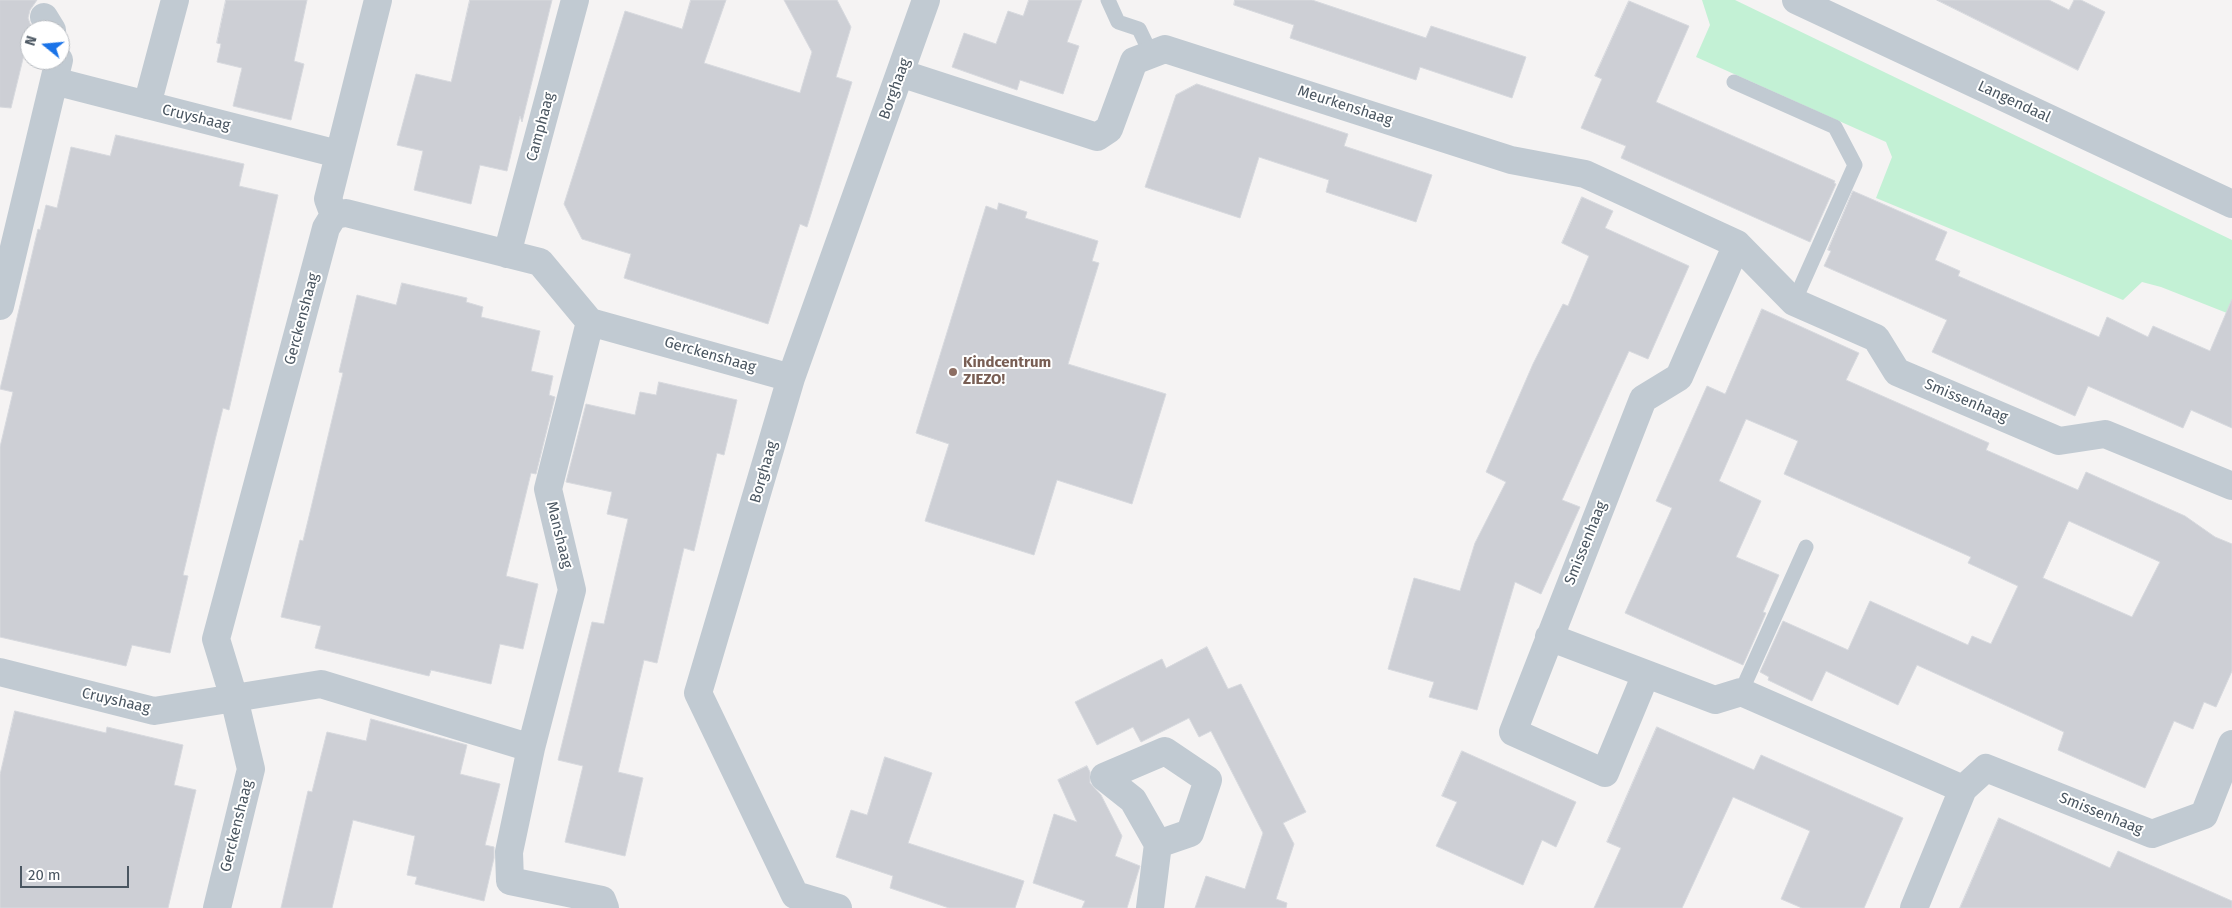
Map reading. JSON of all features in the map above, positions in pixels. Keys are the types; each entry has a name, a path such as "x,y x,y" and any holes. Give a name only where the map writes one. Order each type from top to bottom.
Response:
{"street":[{"path":"147,105 175,0"},
{"path":"378,0 328,199 334,215 346,213 540,262 590,322"},
{"name":"Camphaag","path":"507,254 575,0"},
{"name":"Borghaag","path":"829,907 795,895 698,693 791,378 925,0"},
{"name":"Langendaal","path":"1796,0 2232,204"},
{"path":"900,73 1097,138 1109,129 1134,60 1158,52"},
{"name":"Meurkenshaag","path":"1158,52 1502,157 1526,162"},
{"path":"0,306 57,70"},
{"name":"Cruyshaag","path":"67,70 147,105 338,154"},
{"name":"Smissenhaag","path":"1526,162 1585,174 1737,244 1794,302 1876,338 1897,372 2059,442 2105,434 2232,486"},
{"name":"Gerckenshaag","path":"217,908 251,769 234,698 216,639 326,228 334,215"},
{"name":"Smissenhaag","path":"1646,674 1605,773 1513,732 1644,399 1679,377 1737,244"},
{"name":"Gerckenshaag","path":"590,322 791,378"},
{"name":"Manshaag","path":"590,322 548,489 572,590 531,748 509,852 510,881 602,900 605,908"},
{"path":"1549,637 1715,700 1741,692 1962,789"},
{"name":"Cruyshaag","path":"0,672 154,711 234,698"},
{"path":"234,698 321,684 531,748"},
{"name":"Smissenhaag","path":"1914,908 1962,789 1986,768 2152,834 2204,815 2232,744"},
{"path":"1150,908 1158,844"}],"lane":[{"path":"1108,0 1118,22 1139,29 1158,52"},
{"path":"1734,82 1835,127 1855,165 1794,302"},
{"path":"1741,692 1806,547"}],"green space":[{"path":"1702,0 1735,0 2232,240 2232,315 2161,287 2142,282 2123,300 1876,198 1892,157 1886,142 1696,57 1710,25"}],"building":[{"path":"0,0 37,0 30,10 29,20 20,20 20,70 11,108 0,107"},
{"path":"226,0 307,0 294,61 304,64 291,120 233,106 242,68 217,62 221,44 217,43"},
{"path":"470,0 552,0 522,122 520,116 507,171 480,165 471,204 414,190 423,151 397,145 416,74 451,82"},
{"path":"691,0 726,0 704,63 800,93 812,52 784,0 837,0 851,27 836,77 852,82 807,227 800,224 768,324 624,278 631,254 582,239 564,204 625,11 682,29"},
{"path":"1029,0 1082,0 1067,42 1079,46 1063,94 1020,80 1017,90 952,67 964,33 996,44 1008,11 1023,16"},
{"path":"1235,0 1312,0 1426,38 1431,26 1526,57 1512,98 1420,67 1416,80 1290,38 1294,25 1234,5"},
{"path":"1937,0 2049,0 2069,10 2074,0 2081,0 2105,12 2078,70"},
{"path":"1629,1 1689,26 1656,102 1835,181 1834,183 1836,184 1810,242 1621,158 1626,146 1581,128 1602,79 1595,76"},
{"path":"1197,84 1348,134 1344,146 1432,175 1416,222 1326,192 1329,180 1259,157 1240,218 1145,187 1176,95"},
{"path":"116,135 244,164 239,186 278,195 229,410 223,408 183,575 188,576 170,653 132,645 126,666 0,637 0,447 13,392 0,389 38,229 40,230 46,205 57,208 71,147 110,156"},
{"path":"1853,191 1947,232 1935,260 1960,271 1958,276 2099,337 2107,317 2148,337 2153,326 2210,351 2232,299 2232,428 2191,410 2183,428 2088,386 2075,416 1932,352 1947,320 1824,266 1831,251 1828,250"},
{"path":"1582,197 1613,211 1605,228 1689,266 1648,359 1629,351 1612,388 1562,500 1580,507 1541,594 1515,582 1477,710 1429,697 1434,682 1388,669 1414,578 1460,591 1475,543 1506,482 1486,472 1533,364 1563,304 1568,306 1589,256 1562,243"},
{"path":"999,203 1027,212 1025,218 1098,241 1092,261 1099,263 1068,364 1166,394 1132,504 1057,480 1034,555 925,521 949,444 916,433 986,206 997,210"},
{"path":"402,283 467,298 466,302 483,307 481,317 540,331 531,371 553,376 549,395 555,397 536,474 531,473 506,576 538,584 523,649 500,644 491,684 431,670 429,676 315,648 321,626 281,617 300,540 303,541 343,373 339,372 357,295 396,305"},
{"path":"1762,309 1859,353 1846,380 1989,443 1986,450 2078,490 2086,472 2185,516 2215,537 2232,544 2232,671 2216,707 2204,702 2193,729 2174,721 2145,788 2058,750 2064,732 1917,665 1898,705 1826,671 1812,701 1768,680 1769,677 1760,672 1783,621 1848,650 1870,601 1968,645 1972,636 1991,644 2018,586 1968,563 1971,557 1784,474 1798,441 1746,419 1719,481 1761,501 1736,557 1779,575 1763,612 1766,613 1743,665 1625,613 1672,508 1656,501 1707,386 1725,394","holes":["2069,521 2160,562 2132,617 2043,578"]},
{"path":"659,382 737,400 724,455 717,453 694,551 684,548 657,663 644,660 618,772 643,778 625,856 565,842 583,766 558,760 592,622 604,624 628,519 607,514 612,492 566,482 586,404 635,415 640,392 656,395"},
{"path":"1207,647 1228,689 1241,684 1306,812 1283,823 1294,844 1276,899 1287,903 1286,908 1195,908 1206,876 1245,889 1263,833 1211,731 1199,737 1189,718 1141,742 1133,727 1097,745 1075,702 1162,659 1166,668"},
{"path":"15,711 106,733 107,727 183,745 174,785 196,790 168,908 0,908 0,775"},
{"path":"371,719 467,745 460,774 500,784 485,845 494,847 494,858 484,901 415,884 417,877 407,875 415,836 353,820 332,908 281,908 308,791 312,792 327,732 366,741"},
{"path":"1657,727 1754,770 1761,755 1903,818 1864,908 1802,908 1781,899 1810,831 1733,797 1682,908 1594,908 1621,848 1607,842"},
{"path":"1462,751 1576,802 1556,847 1542,840 1523,885 1436,846 1457,802 1442,796"},
{"path":"885,757 932,773 908,843 1024,881 1015,908 949,908 890,888 893,876 836,857 851,810 867,815"},
{"path":"1087,766 1090,772 1090,783 1101,795 1122,836 1115,856 1140,866 1127,908 1082,908 1085,901 1033,883 1054,814 1077,822 1058,780"},
{"path":"1999,818 2110,868 2118,851 2232,901 2232,908 1960,908"}],"place":[{"name":"Kindcentrum ZIEZO!","path":"953,372"}]}
